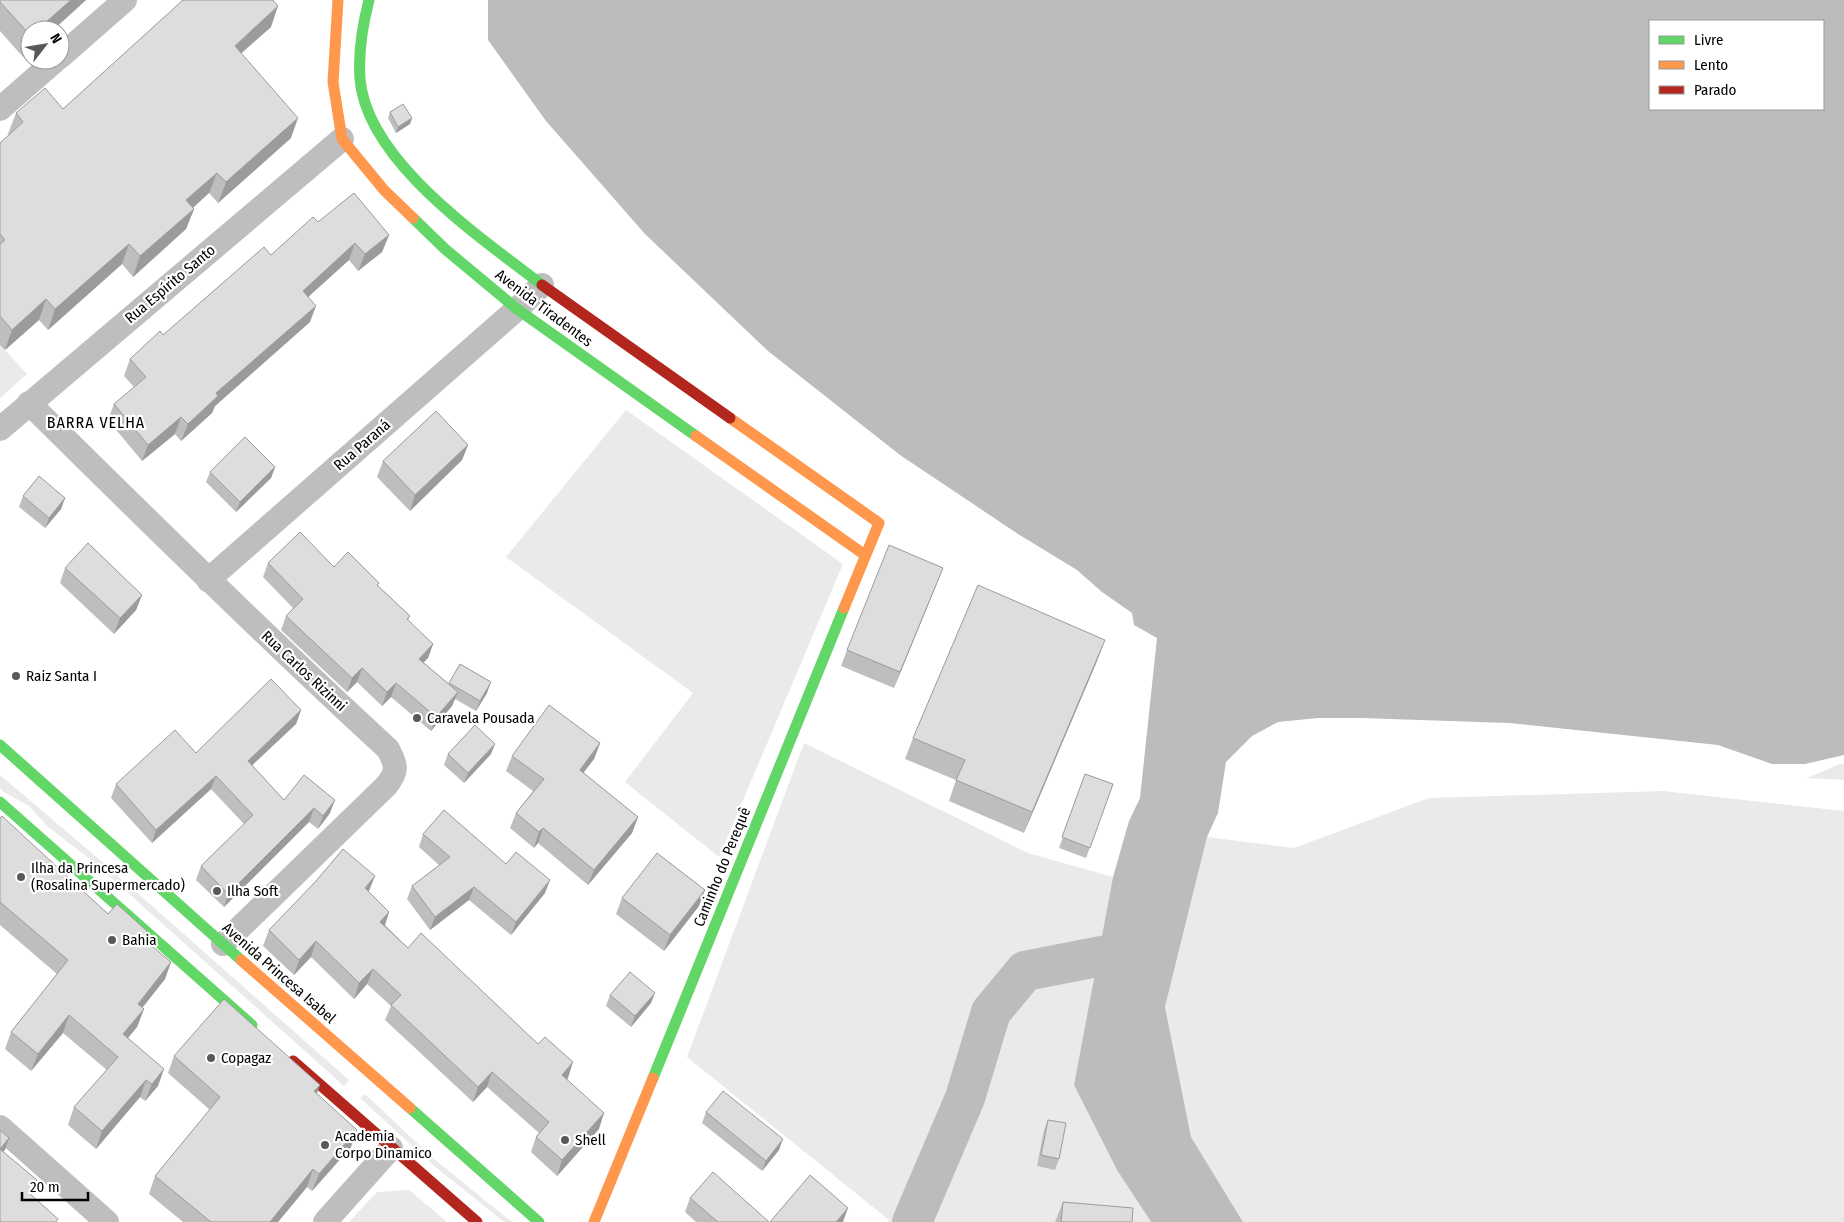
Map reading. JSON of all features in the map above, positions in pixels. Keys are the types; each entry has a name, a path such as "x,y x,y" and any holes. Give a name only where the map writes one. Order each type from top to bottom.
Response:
{"main road":[{"path":"338,0 333,82 342,139"},
{"name":"Avenida Tiradentes","path":"369,0 360,36 360,80 366,106 378,134 400,163 436,202 542,285 879,523"},
{"name":"Avenida Tiradentes","path":"342,139 384,190 444,249 517,309 865,555"},
{"name":"Caminho do Perequê","path":"594,1222 879,523"},
{"name":"Avenida Princesa Isabel","path":"0,745 223,944 540,1222"},
{"path":"0,802 259,1031"},
{"path":"281,1050 477,1222"}],"street":[{"path":"70,48 125,0"},
{"path":"0,109 45,70"},
{"name":"Rua Espírito Santo","path":"0,429 342,139"},
{"name":"Rua Paraná","path":"208,580 542,285"},
{"name":"Rua Carlos Rizinni","path":"29,403 293,662 388,749 395,762 394,775 386,786 223,944"},
{"path":"0,1127 107,1222"},
{"path":"325,1222 391,1148"}],"shaded area":[{"path":"488,0 1844,0 1844,755 1805,764 1772,764 1718,745 1509,723 1361,718 1318,718 1278,722 1252,736 1226,762 1218,813 1207,837 1165,1007 1191,1137 1243,1222 1151,1222 1117,1170 1074,1085 1113,877 1129,821 1140,798 1157,638 1134,625 1132,613 1102,592 1077,570 1018,534 900,455 768,351 645,234 546,121 488,40"},
{"path":"0,345 27,374 0,398"},
{"path":"626,410 843,564 719,857 625,782 693,693 506,557"},
{"path":"804,743 1028,853 1113,877 1074,1085 1117,1170 1151,1222 888,1222 889,1220 687,1057"},
{"path":"1840,764 1844,765 1844,780 1807,778"},
{"path":"0,775 100,860 349,1080 344,1086 90,859 48,827 29,806 2,791"},
{"path":"1663,791 1844,811 1844,1222 1243,1222 1191,1137 1165,1007 1207,837 1294,848 1429,798"},
{"path":"365,1094 434,1159 512,1222 504,1222 433,1165 360,1098"},
{"path":"409,1190 447,1222 349,1222 377,1192"}],"building":[{"path":"0,0 71,0 48,20 20,20 20,24"},
{"path":"183,0 273,0 278,6 235,46 298,118 226,182 217,173 186,200 194,209 140,256 129,244 55,309 46,299 12,330 0,316 0,244 5,240 0,234 0,143 23,122 16,113 45,88 63,109"},
{"path":"403,104 412,118 398,127 390,112"},
{"path":"354,193 389,235 365,254 355,243 303,291 316,306 216,393 218,396 188,424 181,417 148,445 114,404 146,377 130,359 160,331 163,335 264,247 271,255 313,217 318,222"},
{"path":"436,411 468,445 415,495 383,461"},
{"path":"245,437 275,467 240,502 210,472"},
{"path":"39,476 65,498 49,518 23,496"},
{"path":"300,532 334,567 348,552 379,583 377,585 410,616 407,619 433,644 419,659 458,692 436,717 396,683 387,692 362,668 352,678 286,616 303,599 268,563"},
{"path":"88,543 142,595 120,618 65,568"},
{"path":"889,545 943,568 900,672 847,650"},
{"path":"978,585 1105,640 1032,812 956,780 965,760 913,738"},
{"path":"460,664 491,682 480,701 449,683"},
{"path":"271,679 301,710 248,761 284,800 304,775 335,800 323,816 314,808 228,894 201,866 253,815 216,776 156,830 116,784 175,730 196,753"},
{"path":"549,705 600,743 580,770 638,817 594,870 543,828 539,832 516,813 544,779 512,756"},
{"path":"475,725 495,744 468,773 448,754"},
{"path":"1085,774 1113,784 1090,848 1062,837"},
{"path":"444,810 506,864 516,852 550,880 516,922 474,887 435,917 412,886 450,857 423,834"},
{"path":"2,816 108,914 117,904 147,931 142,938 171,962 138,1004 144,1009 123,1034 164,1069 152,1084 146,1080 102,1131 74,1107 118,1057 69,1015 38,1054 11,1032 68,960 0,902 0,818"},
{"path":"343,849 375,876 365,888 389,912 380,922 408,948 421,933 538,1044 545,1037 573,1062 562,1075 604,1113 562,1160 536,1137 549,1122 492,1072 478,1087 391,1005 401,995 373,969 359,983 316,941 299,960 269,930 316,881"},
{"path":"657,853 705,890 670,935 622,898"},
{"path":"630,972 655,993 635,1016 610,995"},
{"path":"224,999 320,1085 314,1091 357,1130 319,1174 313,1169 270,1222 211,1222 155,1176 220,1097 174,1056"},
{"path":"723,1091 783,1139 766,1161 706,1112"},
{"path":"1048,1120 1066,1123 1059,1159 1041,1155"},
{"path":"0,1130 9,1138 0,1149"},
{"path":"0,1149 37,1180 28,1192 58,1219 56,1222 0,1222"},
{"path":"713,1172 769,1222 718,1222 690,1198"},
{"path":"810,1175 848,1208 836,1222 770,1222"},
{"path":"1063,1202 1133,1208 1132,1222 1061,1222"}],"waterway":[{"path":"912,1222 965,1098 991,1012 1025,971 1143,948"}],"traffic: fast":[{"path":"369,0 361,39 360,79 367,110 383,140 405,168 431,196 489,245 542,285"},
{"path":"413,218 445,249 517,309 696,436"},
{"path":"653,1078 844,608"},
{"path":"0,745 241,960"},
{"path":"0,802 252,1025"},
{"path":"410,1108 539,1222"}],"traffic: slow":[{"path":"338,0 333,82 342,139 384,190 413,218"},
{"path":"730,418 879,523 844,608"},
{"path":"696,436 865,555"},
{"path":"241,960 410,1108"},
{"path":"594,1222 653,1078"}],"traffic: jam":[{"path":"542,285 730,418"},
{"path":"293,1061 477,1222"}],"place":[{"name":"Raiz Santa I","path":"16,676"},
{"name":"Caravela Pousada","path":"417,718"},
{"name":"Ilha da Princesa (Rosalina Supermercado)","path":"21,877"},
{"name":"Ilha Soft","path":"217,891"},
{"name":"Bahia","path":"112,940"},
{"name":"Copagaz","path":"211,1058"},
{"name":"Shell","path":"565,1140"},
{"name":"Academia Corpo Dinamico","path":"325,1145"}],"district":[{"name":"BARRA VELHA","path":"96,422"}]}
